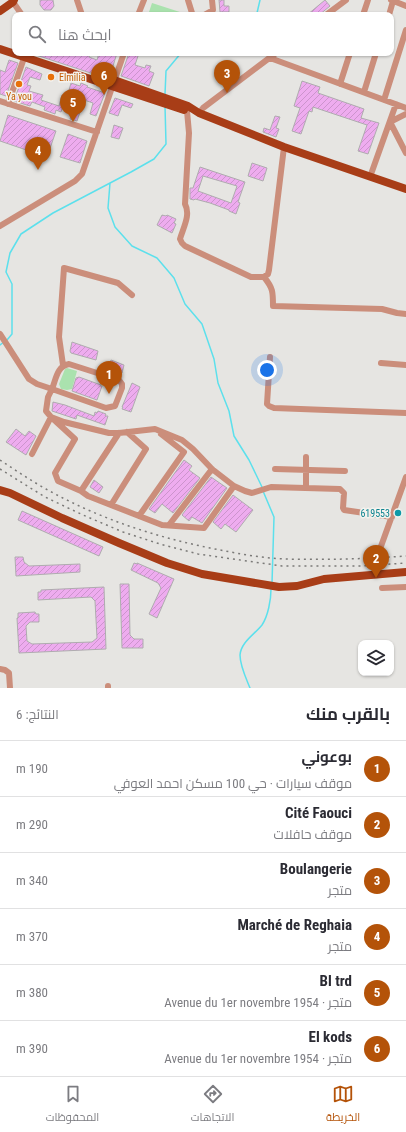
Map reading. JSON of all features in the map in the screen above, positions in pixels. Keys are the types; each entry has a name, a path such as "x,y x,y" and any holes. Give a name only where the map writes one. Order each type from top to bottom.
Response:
{"main road":[{"path":"2,8 13,1"},
{"path":"0,49 12,53"},
{"path":"21,56 177,105 188,106 199,113 284,147 406,189"},
{"path":"177,105 187,111 199,113"},
{"path":"0,490 10,493 119,544 184,569 216,577 279,587 297,586 324,579 406,572"}],"street":[{"path":"77,0 81,12"},
{"path":"139,12 144,0"},
{"path":"188,0 192,12"},
{"path":"211,12 213,10 212,0"},
{"path":"330,12 346,0"},
{"path":"364,12 368,0"},
{"path":"390,12 392,0 406,6"},
{"path":"13,1 20,12"},
{"path":"384,100 406,30"},
{"path":"8,104 21,56"},
{"path":"0,226 80,177 84,171 123,56"},
{"path":"199,113 203,108 272,56"},
{"path":"340,84 349,56"},
{"path":"364,92 375,56"},
{"path":"270,58 406,108"},
{"path":"0,101 97,132"},
{"path":"370,176 396,104"},
{"path":"187,111 189,133 185,204 188,208 188,213 180,239 182,243 251,277 264,277 268,274 284,147"},
{"path":"390,122 406,114"},
{"path":"390,122 406,153"},
{"path":"64,365 59,337 64,268 118,283 132,295"},
{"path":"264,277 273,291 273,306 382,309 406,314"},
{"path":"0,334 29,379 37,384 52,389 106,408 115,406 122,388 122,384 119,380 69,364 60,368 52,389 48,397 46,411 75,439 54,474 58,481 88,496 162,525 204,528 234,486"},
{"path":"270,357 267,404 274,408 406,413"},
{"path":"381,363 406,365"},
{"path":"51,417 83,427 119,433 156,429 182,440 212,469 234,486 252,493 271,487 340,489 344,493 344,510 392,517"},
{"path":"32,454 51,417"},
{"path":"139,516 184,452 156,429"},
{"path":"111,505 146,449 127,432"},
{"path":"80,491 119,433"},
{"path":"306,457 306,488"},
{"path":"169,525 212,469"},
{"path":"275,469 345,472"},
{"path":"380,549 406,477"},
{"path":"382,588 406,587"},
{"path":"0,669 5,670 9,674 10,688"}],"green space":[{"path":"152,3 180,12 149,12"},
{"path":"67,368 77,371 72,389 67,390 61,389 59,384 65,369"}],"building":[{"path":"40,0 53,0 54,6 51,10 44,10 40,5"},
{"path":"219,0 224,0 224,6 229,6 229,12 220,12"},
{"path":"325,0 330,6 323,12 311,12"},
{"path":"39,56 89,56 97,60 98,56 116,56 109,79"},
{"path":"128,56 138,56 135,65 145,68 146,65 151,66 149,71 154,73 149,86 121,76"},
{"path":"9,60 18,63 6,96 0,94 0,70 5,72"},
{"path":"26,67 42,74 40,80 30,77 27,85 31,86 29,91 43,95 41,100 59,106 62,95 66,97 61,112 56,110 55,114 44,110 45,107 32,102 30,106 14,101"},
{"path":"302,81 320,87 318,93 364,109 361,118 379,123 368,154 358,151 367,125 313,107 312,112 309,111 301,134 292,131 300,108 294,106"},
{"path":"71,83 80,86 81,83 88,86 87,87 105,93 96,116 90,114 93,103 84,100 77,121 70,119 72,114 74,114 80,96 77,95 78,93 69,90"},
{"path":"115,98 133,104 131,108 122,105 118,116 109,113"},
{"path":"8,115 56,131 47,157 0,141"},
{"path":"275,116 280,117 276,128 279,129 276,137 263,132 264,128 270,130"},
{"path":"114,125 123,128 119,139 111,137"},
{"path":"68,134 87,141 80,163 60,157"},
{"path":"252,163 267,168 263,181 248,176"},
{"path":"200,167 245,182 238,202 240,203 236,214 210,203 190,199 190,188 193,188","holes":["203,176 237,186 231,203 198,191"]},
{"path":"162,215 167,215 176,219 174,223 176,224 172,233 157,225"},
{"path":"72,342 98,351 96,360 71,353"},
{"path":"111,360 124,365 122,373 108,369"},
{"path":"79,377 102,386 97,400 72,391 76,378"},
{"path":"132,383 140,387 131,412 122,409 122,407"},
{"path":"53,402 94,416 95,412 97,413 98,411 106,414 105,416 108,416 105,425 77,415 76,419 52,411"},
{"path":"16,429 25,436 29,431 36,436 26,455 6,442"},
{"path":"184,460 192,466 189,470 200,478 173,513 162,504 155,513 149,509"},
{"path":"211,477 227,488 202,523 192,517 189,521 182,515"},
{"path":"94,480 103,487 99,493 90,487"},
{"path":"233,495 253,510 236,532 225,524 221,529 213,522"},
{"path":"22,511 103,547 99,556 18,520"},
{"path":"15,557 23,557 24,562 29,566 80,564 80,572 16,576"},
{"path":"134,563 174,579 157,618 149,614 161,588 158,583 131,570"},
{"path":"120,584 129,584 130,635 134,639 143,639 143,648 122,648"},
{"path":"104,587 106,649 19,653 18,613 35,612 36,614 39,614 39,622 30,622 26,626 27,641 32,644 92,642 97,638 95,601 91,597 38,600 38,592 41,592 41,590"}],"waterway":[{"path":"257,12 260,0"},
{"path":"165,94 166,71 178,56"},
{"path":"7,340 12,334 12,284 6,272 10,253 21,234 53,213 154,159 166,144 165,106"},
{"path":"110,183 108,208 115,227 132,246 157,258 174,278 185,304 202,324 214,359 218,383 229,411 234,436 249,460 262,487"},
{"path":"0,345 4,342"},
{"path":"263,491 274,517 272,583"},
{"path":"250,688 241,663 241,650 246,642 262,625 266,617 269,608 271,589"}],"railway":[{"path":"0,460 28,479 85,509 146,532 188,543 266,558 346,559 406,556"},
{"path":"0,469 45,497 83,515 123,532 198,554 282,566 361,566 406,563"}],"place":[{"name":"Elmilia","path":"51,77"},
{"name":"Ya you","path":"19,84"},
{"name":"Boulangerie","path":"227,93"},
{"name":"El kods","path":"104,95"},
{"name":"Bl trd","path":"73,122"},
{"name":"Marché de Reghaia","path":"38,170"},
{"name":"بوعوني","path":"109,394"},
{"name":"619553","path":"398,513"},
{"name":"Cité Faouci","path":"376,578"}]}
